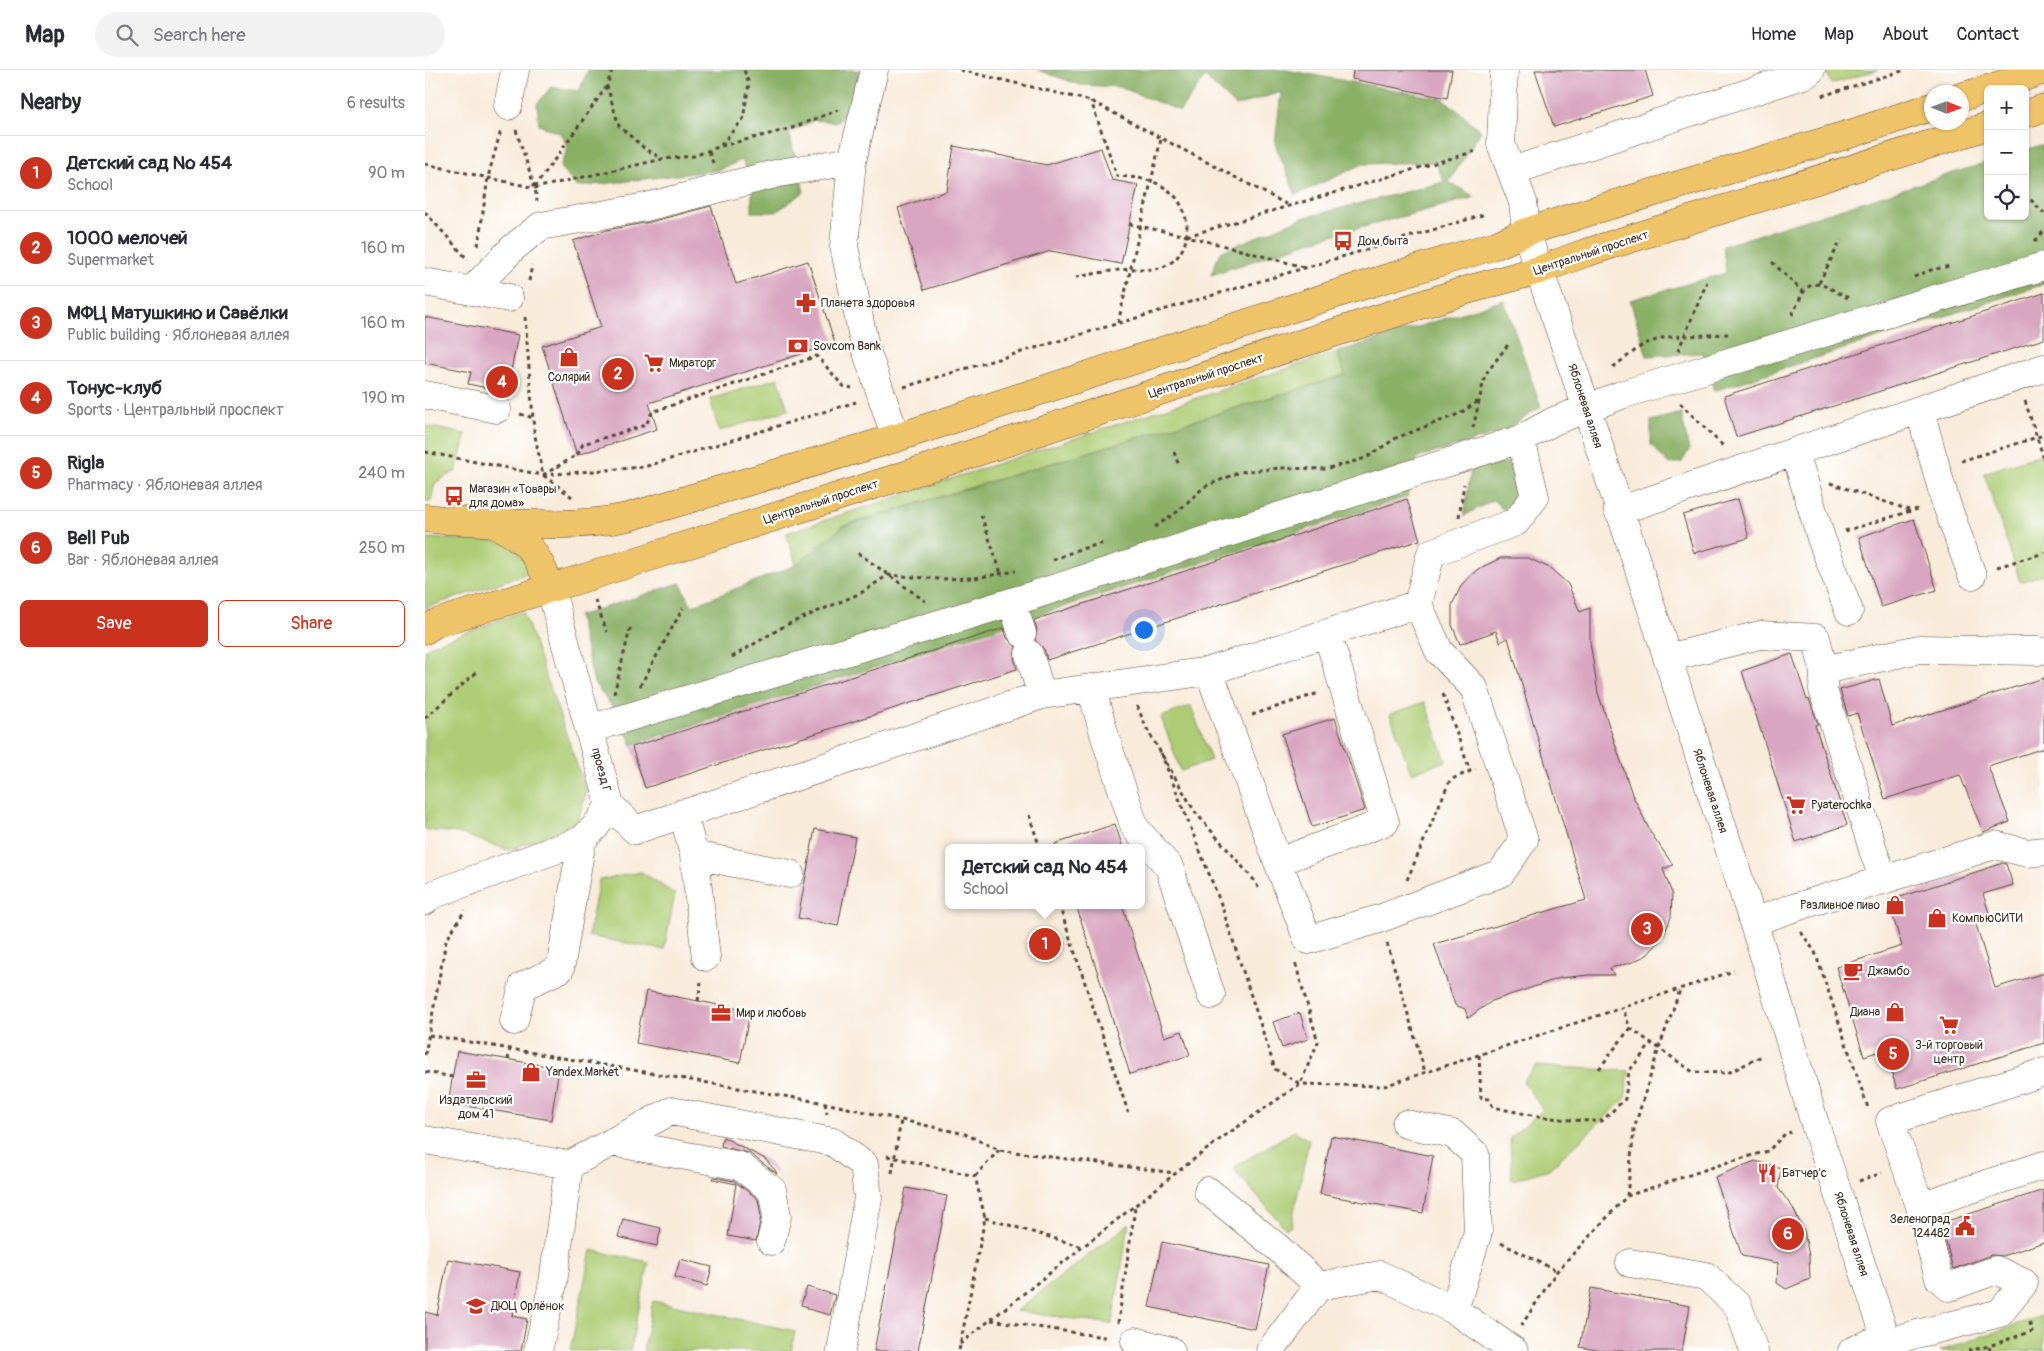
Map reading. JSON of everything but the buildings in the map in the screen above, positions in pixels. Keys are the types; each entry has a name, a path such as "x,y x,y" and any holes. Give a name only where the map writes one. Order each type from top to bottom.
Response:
{"main road":[{"path":"2000,85 2044,70"},
{"path":"1969,95 1984,90"},
{"path":"2029,113 2044,108"},
{"path":"425,518 577,525 628,517 896,438 1301,306 1497,245 1526,232 1605,206 1853,133 1924,109"},
{"name":"Центральный проспект","path":"425,630 436,623 587,577 999,445 1467,290 1539,270 1585,253 1984,127"},
{"path":"1853,133 1836,142 1832,148 1832,162 1838,167 1861,166"},
{"path":"1301,306 1319,309 1325,323 1312,340"},
{"path":"488,522 521,538 531,547 541,562 550,587"}],"street":[{"path":"508,106 515,70"},
{"path":"1501,144 1504,70"},
{"path":"1512,171 1769,87 1806,74 1811,70"},
{"path":"873,75 852,161 844,246 865,347 896,438"},
{"name":"Яблоневая аллея","path":"1501,144 1523,202 1526,232 1587,409 1618,511 1753,922 1815,1124 1888,1345"},
{"path":"471,291 514,247 541,226 646,207 779,173 852,161"},
{"path":"606,724 1011,602 1521,439 1554,421 1621,394 1663,382 2038,255"},
{"path":"425,282 520,298"},
{"path":"1618,511 1745,468 1798,462 1920,411 2044,368"},
{"path":"425,395 497,409"},
{"path":"1920,411 1945,500 1972,575"},
{"path":"1209,671 1308,940 1379,919 1501,873 1524,840 1474,688 1439,651 1418,604 1431,553 1516,522 1535,498 1521,439"},
{"path":"1798,462 1821,538 1849,611"},
{"name":"проезд Г","path":"426,895 582,840 596,826 610,804 606,724 550,587"},
{"path":"1011,602 1042,695"},
{"path":"610,804 635,830 1042,695 1209,671 1418,604"},
{"path":"1278,862 1385,822 1327,633"},
{"path":"1667,658 1760,635 1816,638 1824,670 1823,690 1859,802 1873,853 1884,880"},
{"path":"1824,670 1919,649 2038,651"},
{"path":"1091,688 1135,828 1169,867 1211,995"},
{"path":"683,813 694,855 706,957"},
{"path":"514,1021 523,986 560,969 582,840"},
{"path":"1753,922 1995,845 2027,853 2044,851"},
{"path":"694,855 790,874"},
{"path":"1852,1351 1888,1345 1905,1337 2000,1313 2024,1284 1996,1270 1949,1287 1939,1278 1920,1206 1890,1121 2044,1072"},
{"path":"425,1140 569,1165 671,1111 833,1142 864,1165 868,1198 841,1351"},
{"path":"1406,1124 1453,1134 1475,1154 1478,1232 1454,1310"},
{"path":"612,1142 740,1166 772,1190 777,1216 771,1241"},
{"path":"538,1351 553,1283 569,1165"},
{"path":"1920,1206 2044,1165"},
{"path":"1208,1191 1277,1248 1319,1286"},
{"path":"1630,1263 1706,1276 1738,1306 1754,1351"},
{"path":"1270,1351 1319,1286 1379,1275 1454,1310 1511,1349"},
{"path":"1125,1340 1171,1351"}],"path":[{"path":"535,188 607,86 612,70"},
{"path":"721,146 743,119 749,84 744,70"},
{"path":"960,70 1091,101 1288,205"},
{"path":"1818,97 1905,70"},
{"path":"425,164 535,188 663,158 694,156 721,146 789,129 837,110 873,75"},
{"path":"607,86 619,126 644,148 663,158"},
{"path":"1076,277 1131,269 1151,270 1168,264 1182,252 1187,236 1187,219 1181,203 1168,190 1150,181 1135,177 1117,176 1091,101"},
{"path":"477,249 488,177 508,106"},
{"path":"508,106 535,188 541,226"},
{"path":"1118,323 1161,138"},
{"path":"1187,236 1501,144"},
{"path":"2029,198 2044,213"},
{"path":"425,212 475,268 471,291"},
{"path":"425,452 543,475 644,467 881,394 1486,214"},
{"path":"1129,224 1187,236 1306,267"},
{"path":"2038,255 2044,231"},
{"path":"1819,283 1841,240"},
{"path":"1772,262 1803,292"},
{"path":"1910,279 1931,270 1957,264"},
{"path":"533,265 520,298 534,431"},
{"path":"1707,282 1663,382 1745,468"},
{"path":"1791,317 1803,292 1810,285 1819,283 1849,298 1858,298"},
{"path":"1613,367 1643,344 1666,337 1733,335"},
{"path":"543,475 577,455 583,444 646,425 652,412 817,356 843,386 881,394"},
{"path":"2017,377 2044,459"},
{"path":"1147,530 1157,527 1177,512 1204,487 1240,472 1279,468 1326,469 1366,458 1396,438 1461,413 1478,401"},
{"path":"1937,469 2044,435"},
{"path":"1174,452 1179,466"},
{"path":"1798,462 1910,511"},
{"path":"1821,538 1945,500"},
{"path":"981,515 1011,602"},
{"path":"1052,560 1077,550 1111,542"},
{"path":"1972,575 2044,552"},
{"path":"858,553 953,620"},
{"path":"727,660 786,624 861,593 888,575 939,579 1002,575 1019,571"},
{"path":"606,724 683,608"},
{"path":"606,724 631,624"},
{"path":"1449,661 1441,687 1470,771"},
{"path":"425,718 478,671"},
{"path":"1127,683 1147,729 1195,812 1254,880 1262,895"},
{"path":"1227,722 1343,685"},
{"path":"1161,753 1221,904 1275,1069 1300,1084 1384,1086 1734,971"},
{"path":"1405,883 1410,876 1450,780 1498,760"},
{"path":"1029,815 1039,844"},
{"path":"425,1055 446,941 466,908"},
{"path":"1060,909 1128,1112"},
{"path":"1379,919 1425,1072"},
{"path":"960,1344 1223,1137 1300,1084 1318,1042 1294,959"},
{"path":"1627,1196 1634,1129 1659,1048 1681,989"},
{"path":"1623,1009 1630,1028 1693,1072 1728,1073 1761,1056"},
{"path":"1599,1069 1630,1028"},
{"path":"429,1034 825,1102 965,1134 999,1150 1176,1174"},
{"path":"1479,1055 1481,1098 1489,1099 1493,1107 1535,1117 1558,1120 1602,1120 1625,1100 1629,1071 1652,1043"},
{"path":"425,1072 453,1078"},
{"path":"895,1158 901,1120"},
{"path":"1511,1349 1557,1271 1627,1196 1722,1164 1768,1151 1785,1134 1815,1124"},
{"path":"975,1176 999,1150"},
{"path":"886,1156 975,1176"},
{"path":"959,1351 985,1218 975,1176"},
{"path":"1857,1182 1874,1176"},
{"path":"991,1320 1125,1340 1135,1207"},
{"path":"985,1218 1084,1247"},
{"path":"1478,1232 1557,1271"},
{"path":"1968,1351 1989,1346"}],"green space":[{"path":"588,70 858,70 850,106 838,122 814,120 789,133 804,192 776,212 752,212 752,181 742,160 719,170 577,187 560,167 568,147 560,133 539,125 537,104 551,87 579,91"},
{"path":"1038,70 1286,70 1444,99 1481,131 1449,182 1475,197 1315,240 1211,275 1220,252 1302,218 1444,182 1435,162 1363,164 1296,195 1275,144 1281,92 1236,106 1205,77 1180,111 1120,87 1080,85"},
{"path":"1826,70 1878,70 1831,84"},
{"path":"2044,144 2044,284 1714,391 1703,353 1647,356 1630,300 1726,273 1723,246 1984,163 1984,220 2029,220 2029,149"},
{"path":"1504,300 1541,407 1500,433 1417,458 1407,497 632,745 617,713 594,683 578,616 680,583 692,606 796,565 843,526 1345,375 1337,352"},
{"path":"1337,352 1345,375 843,526 796,565 786,533"},
{"path":"778,378 788,410 719,431 710,399"},
{"path":"1681,413 1689,450 1682,462 1669,464 1651,445 1651,421"},
{"path":"425,426 466,434 456,471 435,483 431,501 425,501"},
{"path":"2044,453 2044,574 2020,582 1984,473"},
{"path":"1508,462 1522,502 1507,513 1493,500 1464,516 1471,469"},
{"path":"425,538 500,541 510,544 535,571 425,608"},
{"path":"523,611 586,791 577,825 509,850 458,833 425,830 425,650 432,645"},
{"path":"1425,702 1446,761 1411,773 1390,714"},
{"path":"1191,706 1211,760 1181,771 1161,717"},
{"path":"641,872 675,894 664,950 588,936 599,880"},
{"path":"1536,1066 1629,1071 1625,1099 1549,1169 1512,1180 1510,1138 1543,1110 1523,1081"},
{"path":"1294,1131 1309,1140 1291,1226 1286,1229 1235,1171 1236,1166"},
{"path":"1129,1224 1112,1324 1016,1311"},
{"path":"591,1250 649,1262 630,1351 570,1351"},
{"path":"653,1301 795,1331 791,1351 643,1351"},
{"path":"2044,1315 2044,1351 1940,1351"}],"place":[{"name":"Дом быта","path":"1343,241"},
{"name":"Планета здоровья","path":"806,303"},
{"name":"Sovcom Bank","path":"798,346"},
{"name":"Солярий","path":"569,357"},
{"name":"Мираторг","path":"654,363"},
{"name":"1000 мелочей","path":"618,374"},
{"name":"Тонус-клуб","path":"502,382"},
{"name":"Магазин «Товары для дома»","path":"454,496"},
{"name":"Pyaterochka","path":"1796,805"},
{"name":"Разливное пиво","path":"1895,905"},
{"name":"КомпьюСИТИ","path":"1937,918"},
{"name":"МФЦ Матушкино и Савёлки","path":"1647,929"},
{"name":"Детский сад № 454","path":"1045,944"},
{"name":"Джамбо","path":"1853,971"},
{"name":"Диана","path":"1895,1012"},
{"name":"Мир и любовь","path":"721,1013"},
{"name":"3-й торговый центр","path":"1949,1025"},
{"name":"Rigla","path":"1893,1054"},
{"name":"Yandex.Market","path":"531,1072"},
{"name":"Издательский дом 41","path":"476,1080"},
{"name":"Батчер'с","path":"1767,1173"},
{"name":"Зеленоград 124482","path":"1965,1226"},
{"name":"Bell Pub","path":"1788,1234"},
{"name":"ДЮЦ Орлёнок","path":"476,1306"}]}
